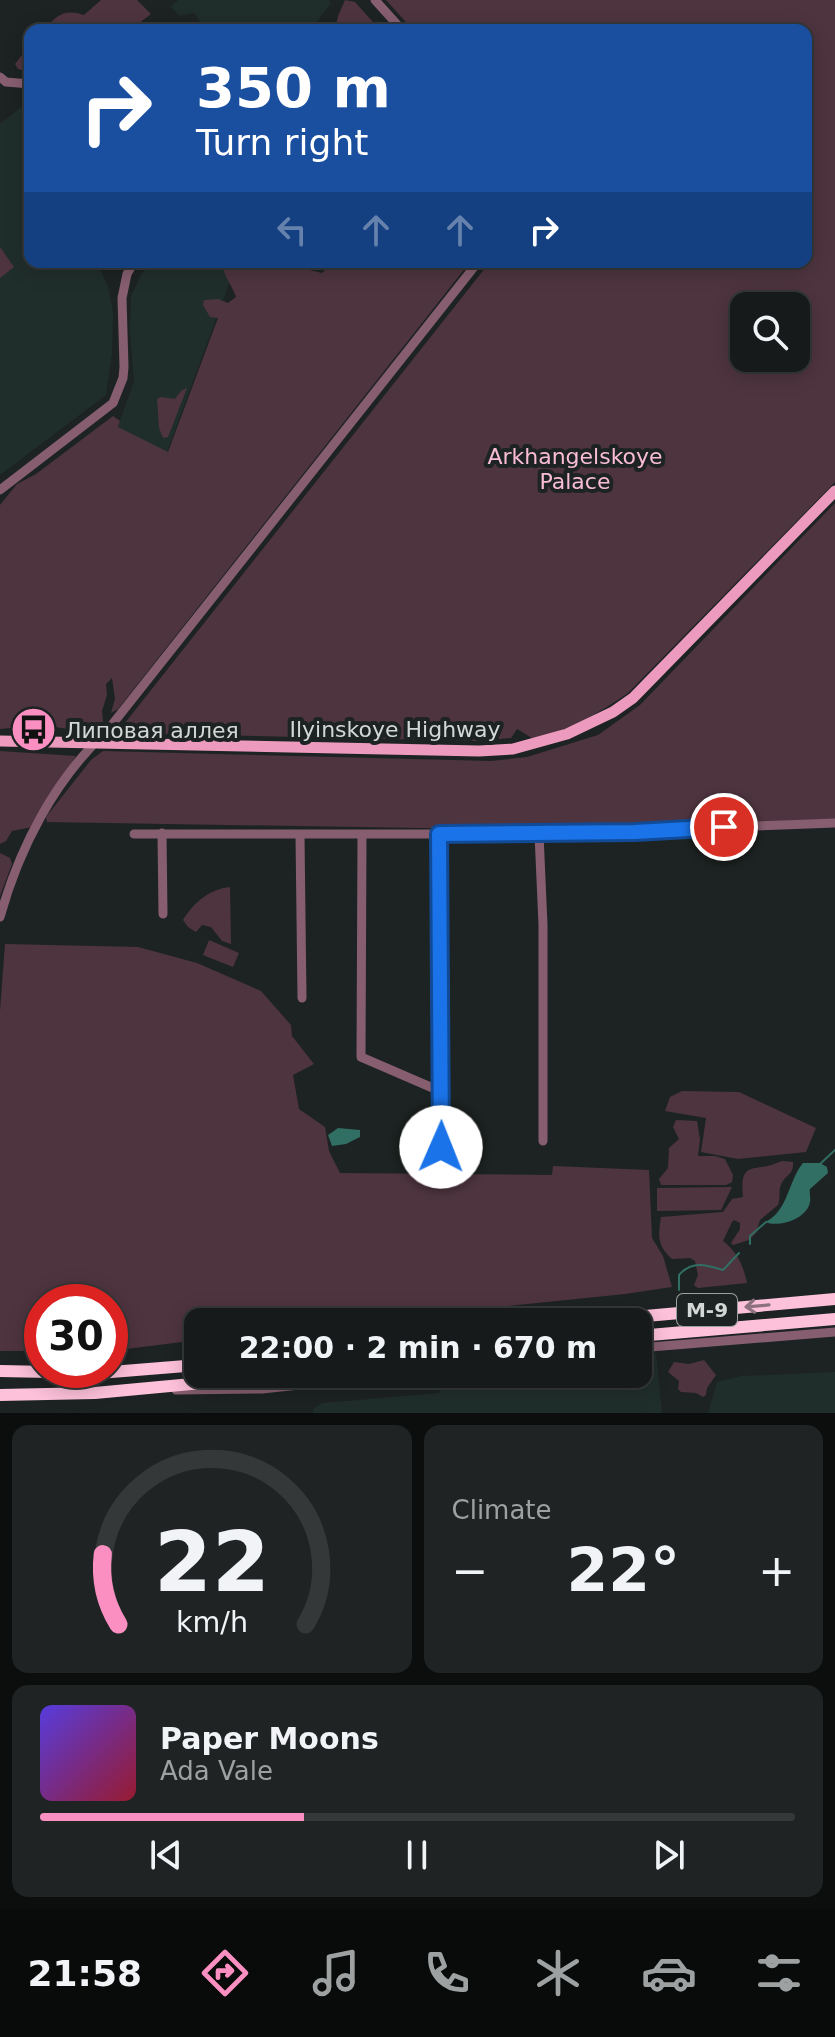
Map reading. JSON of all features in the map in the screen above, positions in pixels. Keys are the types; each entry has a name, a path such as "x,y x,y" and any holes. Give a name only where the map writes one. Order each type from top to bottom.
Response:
{"highway":[{"name":"М-9","path":"652,1315 835,1299"},
{"name":"М-9","path":"652,1335 835,1319"},
{"path":"0,1371 99,1373 184,1366"},
{"path":"0,1395 184,1385"}],"main road":[{"name":"Ilyinskoye Highway","path":"0,741 479,751 513,749 567,734 613,712 633,698 835,491"}],"street":[{"path":"375,0 397,24"},
{"path":"0,77 6,82 24,84"},
{"path":"0,490 113,403 123,378 123,285 131,268"},
{"path":"0,917 22,852 38,821 93,743 116,719 473,268"},
{"path":"134,834 539,834 835,823"},
{"path":"162,833 163,914"},
{"path":"439,834 441,1147"},
{"path":"539,834 543,925 543,1141"},
{"path":"300,835 302,998"},
{"path":"362,835 361,1057 442,1092"},
{"path":"652,1347 835,1332"},
{"path":"129,1390 271,1388"}],"shaded area":[{"path":"178,0 329,0 331,3 315,24 202,24 194,13 179,16 171,6"},
{"path":"24,105 24,268 101,268 113,313 112,354 106,395 0,475 0,124"},
{"path":"147,268 235,268 167,452 118,427 134,381 131,297"},
{"path":"338,1128 360,1130 360,1137 332,1146 328,1135"},
{"path":"803,1163 820,1163 827,1167 828,1173 810,1189 808,1208 792,1221 778,1224 765,1222 779,1211"},
{"path":"652,1352 656,1353 662,1413 313,1413 313,1409 322,1403 439,1393 440,1388 652,1388"},
{"path":"835,1372 835,1413 708,1413 717,1382 742,1376"}],"green space":[{"path":"101,0 137,0 151,14 138,24 50,24 62,14 84,15"},
{"path":"345,0 355,2 375,24 336,24"},
{"name":"Arkhangelskoye Palace","path":"386,0 835,0 835,482 628,693 558,731 532,738 517,729 511,738 480,741 117,733 485,268 812,268 812,24 408,24"},
{"path":"24,53 24,70 15,64"},
{"path":"0,247 14,267 0,278"},
{"path":"223,268 302,268 322,273 327,268 465,268 118,709 111,713 115,699 112,678 106,684 107,695 102,711 104,732 43,725 0,729 0,505 17,484 36,474 113,416 120,421 118,427 168,452 218,318 210,317 203,305 204,300 218,299 228,303 236,297"},
{"path":"187,388 168,437 163,438 159,428 157,399 175,399"},
{"path":"835,503 835,820 541,830 47,822 46,817 91,760 103,751 491,761 527,757 598,735 640,705"},
{"path":"0,751 76,756 32,827 12,831 0,844"},
{"path":"0,853 10,858 12,864 0,896"},
{"path":"230,887 231,944 222,941 211,927 202,925 196,932 188,927 183,920 197,902 216,890"},
{"path":"209,940 239,953 233,967 203,955"},
{"path":"5,944 138,947 197,963 261,991 291,1025 292,1036 314,1064 293,1075 299,1109 325,1127 329,1151 340,1173 552,1175 553,1166 649,1170 652,1238 663,1256 672,1287 489,1308 184,1308 184,1342 128,1349 128,1284 24,1284 24,1351 0,1351 0,1011"},
{"path":"682,1091 739,1092 816,1128 806,1152 738,1159 701,1152 706,1118 665,1111 670,1097"},
{"path":"676,1120 697,1121 700,1139 698,1156 725,1159 733,1175 732,1182 726,1185 661,1185 659,1179 668,1168 669,1148 679,1139 673,1127"},
{"path":"782,1161 793,1162 793,1167 781,1185 778,1205 760,1220 756,1233 749,1240 731,1243 740,1229 740,1223 734,1220 723,1241 739,1260 747,1283 698,1288 694,1285 698,1275 695,1261 690,1258 672,1259 661,1245 661,1217 723,1212 732,1199 743,1197 742,1185 746,1172"},
{"path":"732,1187 721,1210 657,1211 657,1188"},
{"path":"704,1360 716,1375 706,1395 681,1392 678,1389 679,1381 668,1372 674,1362 689,1364"}],"waterway":[{"path":"819,1165 835,1150"},
{"path":"750,1244 750,1236 766,1222"},
{"path":"679,1290 679,1275 684,1270 700,1265 723,1270 739,1253"}],"place":[{"name":"Липовая аллея","path":"34,730"}],"route":[{"path":"441,1147 439,834 635,832 724,827"}]}
